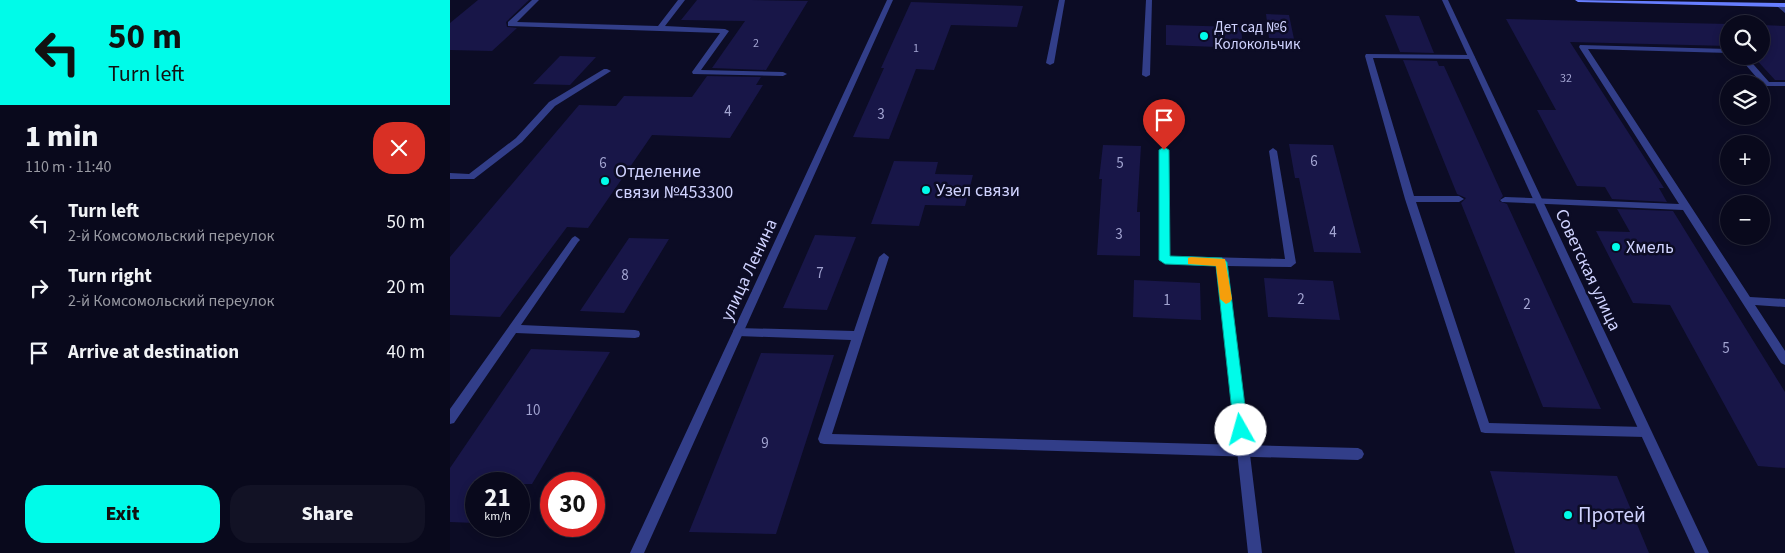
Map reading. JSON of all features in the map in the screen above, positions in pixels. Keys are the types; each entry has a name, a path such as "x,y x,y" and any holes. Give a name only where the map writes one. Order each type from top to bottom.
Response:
{"main road":[{"path":"1578,0 1782,5"}],"street":[{"path":"536,0 511,24 725,31 696,72 783,74"},
{"path":"660,28 682,0"},
{"name":"улица Ленина","path":"637,553 890,0"},
{"path":"1050,63 1062,0"},
{"path":"1146,75 1150,0"},
{"name":"Советская улица","path":"1444,0 1702,553"},
{"path":"1782,5 1785,11"},
{"path":"1720,51 1583,47 1785,360"},
{"path":"1471,57 1369,56 1410,199 1485,428 1645,432"},
{"path":"1750,65 1767,84 1785,84"},
{"path":"450,176 471,176 519,140 552,104 607,71"},
{"path":"1164,150 1165,260 1291,263 1273,151"},
{"path":"1410,199 1459,200"},
{"path":"1505,200 1686,206"},
{"path":"450,419 575,240"},
{"path":"884,257 824,439 1243,449 1358,454"},
{"path":"1222,262 1255,553"},
{"path":"1747,301 1785,303"},
{"path":"513,329 635,334"},
{"path":"738,332 858,336"}],"building":[{"path":"478,0 529,0 506,22 507,27 517,28 492,51 450,50 450,23"},
{"path":"697,0 808,1 766,70 712,68 745,21 681,20"},
{"path":"911,2 1023,6 1017,27 951,25 934,70 916,69 889,139 853,137 884,68 881,68"},
{"path":"1266,14 1289,15 1294,39 1269,38"},
{"path":"1385,15 1419,16 1434,53 1400,52"},
{"path":"1506,19 1720,24 1720,46 1570,42 1664,188 1659,188 1667,202 1612,199 1605,187 1577,186 1537,110 1556,110"},
{"name":"Дет сад №6 Колокольчик","path":"1166,25 1241,27 1243,48 1166,45"},
{"path":"1770,25 1785,26 1785,80 1775,80 1761,65 1770,65"},
{"path":"560,56 596,57 570,85 533,84"},
{"path":"1403,60 1437,61 1439,66 1444,66 1503,196 1499,201 1507,204 1601,409 1543,407 1461,203 1466,198 1457,194"},
{"path":"707,76 761,77 756,85 763,85 730,138 652,135 588,228 567,227 500,317 450,315 450,257 579,105 616,106 624,96 692,97"},
{"path":"1289,144 1333,145 1361,253 1314,252 1299,178 1295,178"},
{"path":"1103,145 1141,146 1137,212 1140,212 1140,256 1097,255 1102,179 1099,179"},
{"name":"Узел связи","path":"894,161 938,162 935,174 973,175 965,206 925,205 919,226 871,224"},
{"path":"1617,209 1673,211 1785,392 1785,468 1758,466 1670,305 1633,303 1596,231 1630,232"},
{"path":"815,235 856,237 827,310 783,308"},
{"path":"629,238 669,239 624,313 580,311"},
{"path":"1264,278 1333,281 1340,320 1268,317"},
{"path":"1134,280 1200,283 1201,320 1133,317"},
{"path":"531,349 610,352 532,484 530,484 530,472 465,472 465,523 450,522 450,468"},
{"path":"761,353 834,355 776,534 689,532"},
{"name":"Протей","path":"1490,471 1617,476 1649,553 1515,553"}],"slow traffic":[{"path":"1191,261 1222,262 1226,299"}],"place":[{"name":"Дет сад №6 Колокольчик","path":"1204,36"},
{"name":"Отделение связи №453300","path":"605,181"},
{"name":"Узел связи","path":"926,190"},
{"name":"Хмель","path":"1616,247"},
{"name":"Протей","path":"1568,515"}],"route":[{"path":"1164,150 1165,260 1222,262 1241,430"}]}
